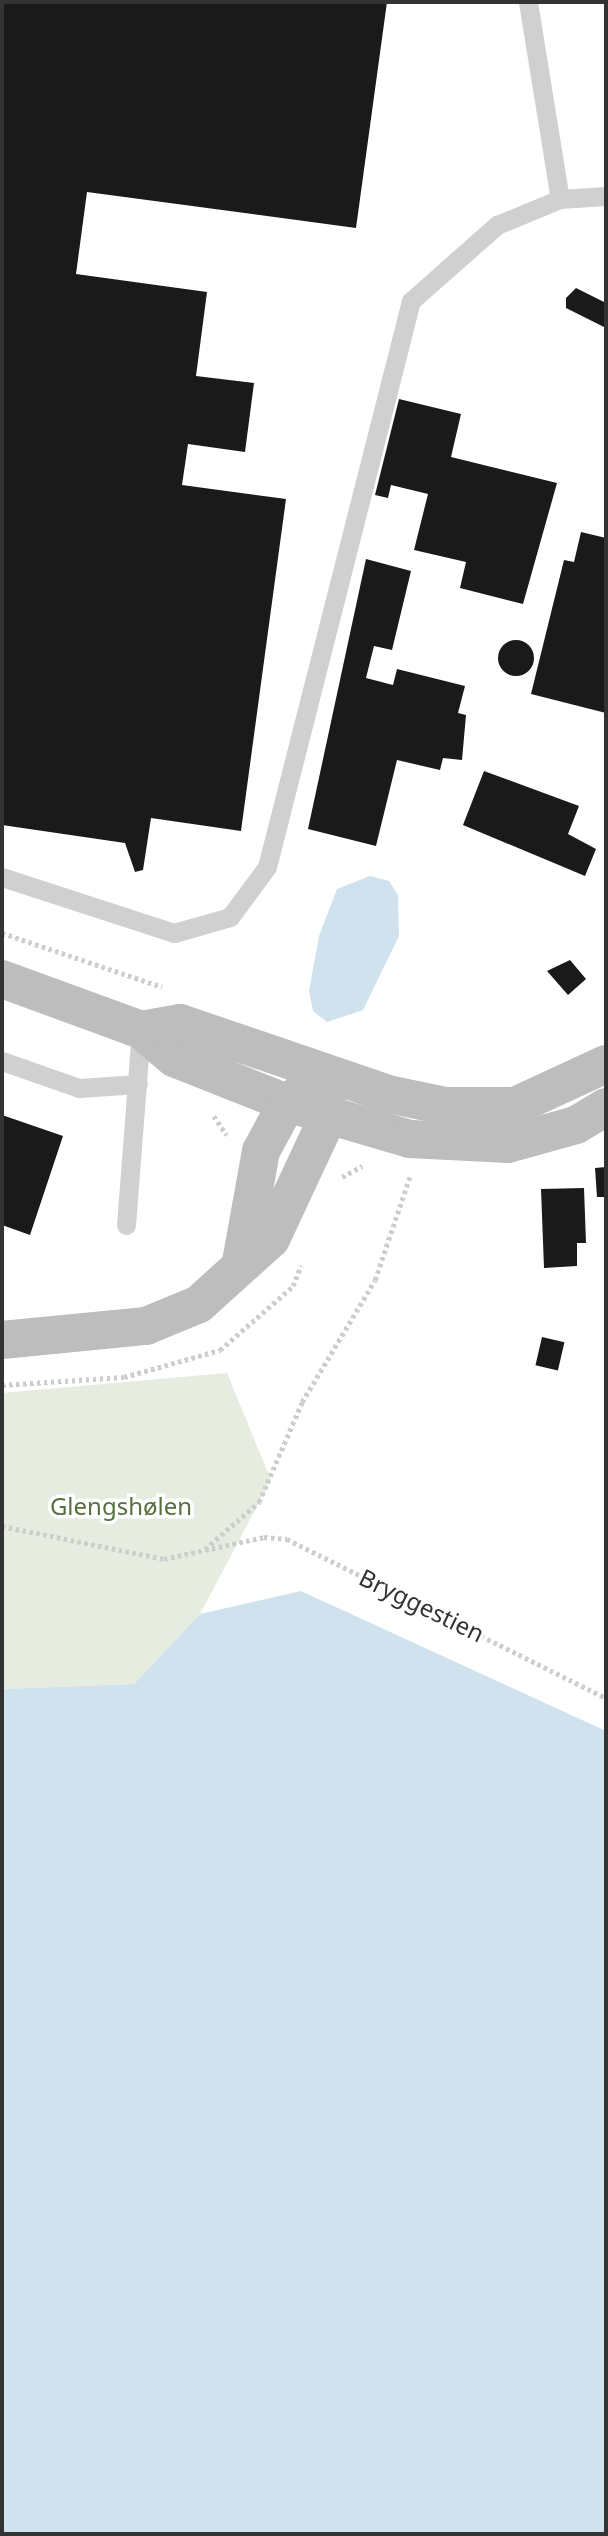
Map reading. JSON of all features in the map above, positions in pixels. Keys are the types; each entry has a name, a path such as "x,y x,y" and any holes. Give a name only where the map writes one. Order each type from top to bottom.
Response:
{"main road":[{"path":"2,979 141,1030 174,1058 327,1119 410,1139 508,1144 576,1125 606,1107"},
{"path":"141,1030 180,1023 325,1074 445,1106 485,1108 549,1093 606,1064"},
{"path":"241,1262 261,1150 287,1103 325,1074"},
{"path":"2,1340 146,1326 199,1304 241,1262 271,1239 327,1119 325,1074"}],"lane":[{"path":"528,2 560,199"},
{"path":"2,877 174,933 230,916 255,887 267,867 411,301 497,225 560,199 606,196"},
{"path":"126,1225 141,1030"},
{"path":"2,1061 79,1088 138,1084"}],"path":[{"path":"206,1104 236,1141"},
{"path":"203,1550 260,1502 302,1402 375,1280 415,1162"},
{"name":"Bryggestien","path":"2,1526 125,1555 164,1559 231,1544 286,1539 606,1698"}],"green space":[{"name":"Glengshølen","path":"227,1373 271,1480 200,1614 134,1684 2,1689 2,1393"}],"water":[{"path":"370,876 389,881 398,895 399,936 363,1010 327,1022 313,1011 309,991 319,936 337,889"},
{"path":"301,1591 606,1731 606,2534 2,2534 2,1689 134,1684 200,1614"}],"building":[{"path":"2,2 387,2 356,228 87,192 76,274 207,292 196,376 254,383 245,452 188,444 182,485 286,499 241,831 151,818 143,870 135,872 125,843 2,825"},
{"path":"576,288 606,303 606,328 566,308 566,298"},
{"path":"399,399 461,414 451,457 557,483 523,604 460,588 466,562 414,550 428,494 391,485 388,498 375,495"},
{"path":"581,532 606,538 606,713 531,694 564,560 574,562"},
{"path":"366,559 411,571 392,650 374,646 366,678 393,685 397,669 465,686 458,713 466,715 462,760 443,758 440,770 397,760 376,846 308,829"},
{"path":"516,640 529,645 534,658 529,671 516,676 503,671 498,658 503,645"},
{"path":"484,771 579,806 568,834 596,849 585,876 463,825"},
{"path":"570,960 586,979 568,995 547,971"},
{"path":"2,1115 63,1136 30,1235 2,1225"},
{"path":"606,1167 606,1197 597,1197 595,1168"},
{"path":"584,1188 586,1243 577,1243 577,1266 544,1268 541,1189"},
{"path":"542,1337 564,1342 558,1370 535,1365"}]}
